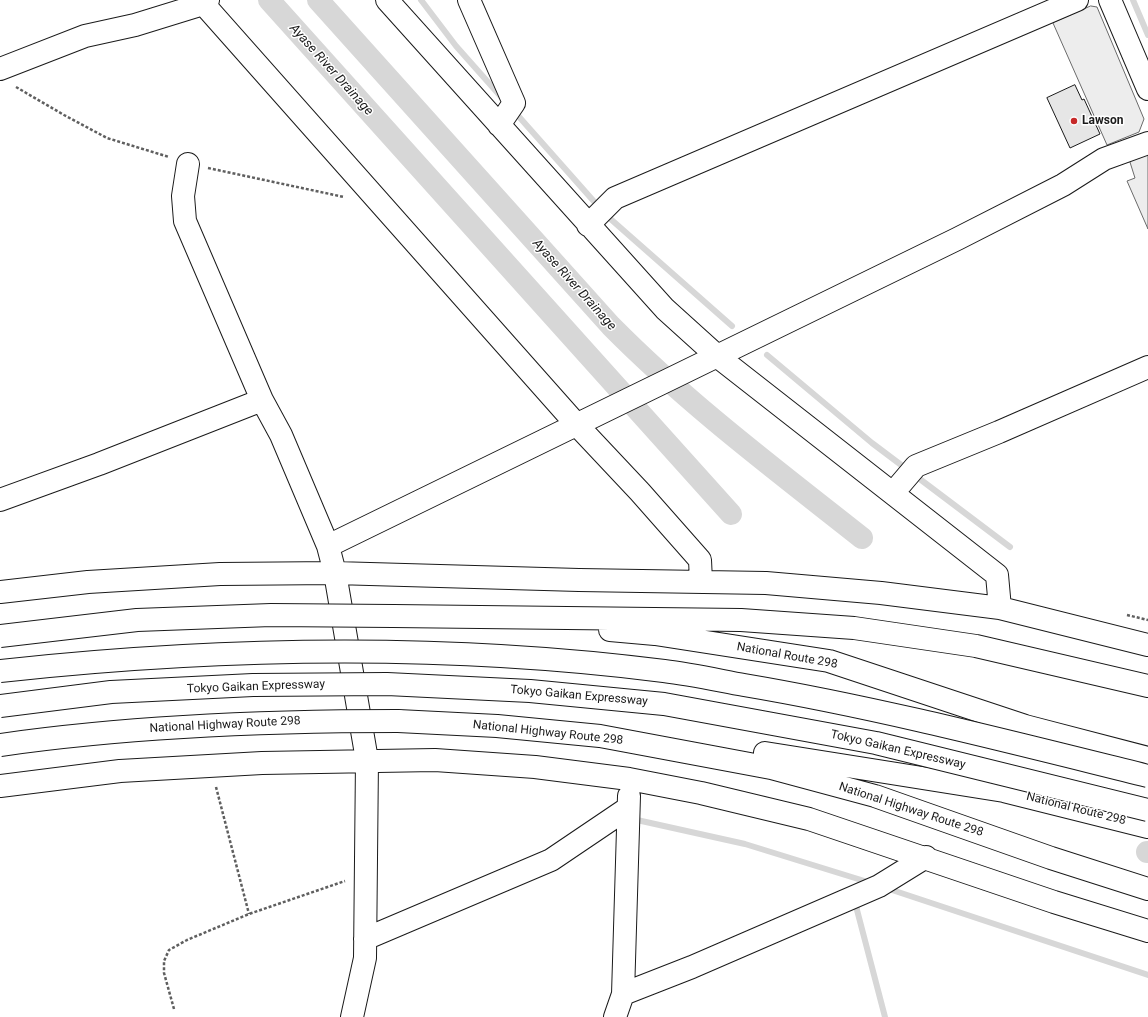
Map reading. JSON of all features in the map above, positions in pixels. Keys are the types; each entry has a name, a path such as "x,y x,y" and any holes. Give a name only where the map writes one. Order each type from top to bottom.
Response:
{"main road":[{"path":"387,0 506,115 597,215 664,309 717,356 996,575 1000,608"},
{"path":"469,0 506,115"},
{"path":"597,215 615,198 1077,0"},
{"path":"1110,0 1148,89"},
{"path":"0,69 85,36 135,25 204,1 577,425 640,492 700,560 701,581"},
{"path":"328,546 577,425 689,368 717,356 964,236 1063,185 1104,159 1148,143"},
{"path":"188,164 183,196 185,221 262,400 281,435 328,546 336,573 367,760 365,958 352,1017"},
{"path":"893,493 912,470 1148,367"},
{"path":"0,500 99,464 262,400"},
{"path":"0,592 88,582 212,575 336,573 579,580 766,583 881,592 1000,608 1148,645"},
{"path":"0,636 137,620 271,615 741,620 854,628 976,646 1148,686"},
{"name":"National Route 298","path":"461,617 655,634 829,661 1025,726 1148,758"},
{"path":"0,671 144,657 268,653 391,652 541,659 665,671 873,709 1148,776"},
{"name":"Tokyo Gaikan Expressway","path":"0,706 111,692 253,685 386,684 530,690 664,704 876,743 1148,810"},
{"name":"National Highway Route 298","path":"0,745 48,738 164,727 282,721 398,721 497,726 600,736 772,768 875,796 1051,858 1148,890"},
{"name":"National Route 298","path":"600,736 734,748 851,768 1004,791 1148,827"},
{"path":"0,786 120,771 367,760 435,760 535,767 629,779 701,793 809,819 926,857 1054,902 1148,932"},
{"path":"615,1017 622,994 629,779"},
{"path":"366,940 551,860 628,808"},
{"path":"622,994 692,967 879,886 926,857"}],"path":[{"path":"215,766 216,794 249,914"},
{"path":"174,1009 164,973 164,961 169,950 187,940 249,914 366,874"}],"shaded area":[{"path":"1091,6 1097,7 1144,119 1139,132 1107,145 1053,23"},
{"path":"1148,153 1148,229 1127,181 1135,178 1129,159"}],"building":[{"path":"1075,85 1082,100 1084,99 1100,134 1070,148 1047,98"}],"waterway":[{"name":"Ayase River Drainage","path":"269,0 731,514"},
{"name":"Ayase River Drainage","path":"318,0 611,326 640,355 733,436 862,538"},
{"path":"421,0 456,46 503,99"},
{"path":"1133,0 1148,35"},
{"path":"513,110 606,215 732,326"},
{"path":"767,355 872,443 1010,547"},
{"path":"637,820 745,844 871,883"},
{"path":"886,888 1148,975"},
{"path":"856,900 857,910 885,1017"}],"place":[{"name":"Lawson","path":"1074,121"}]}
